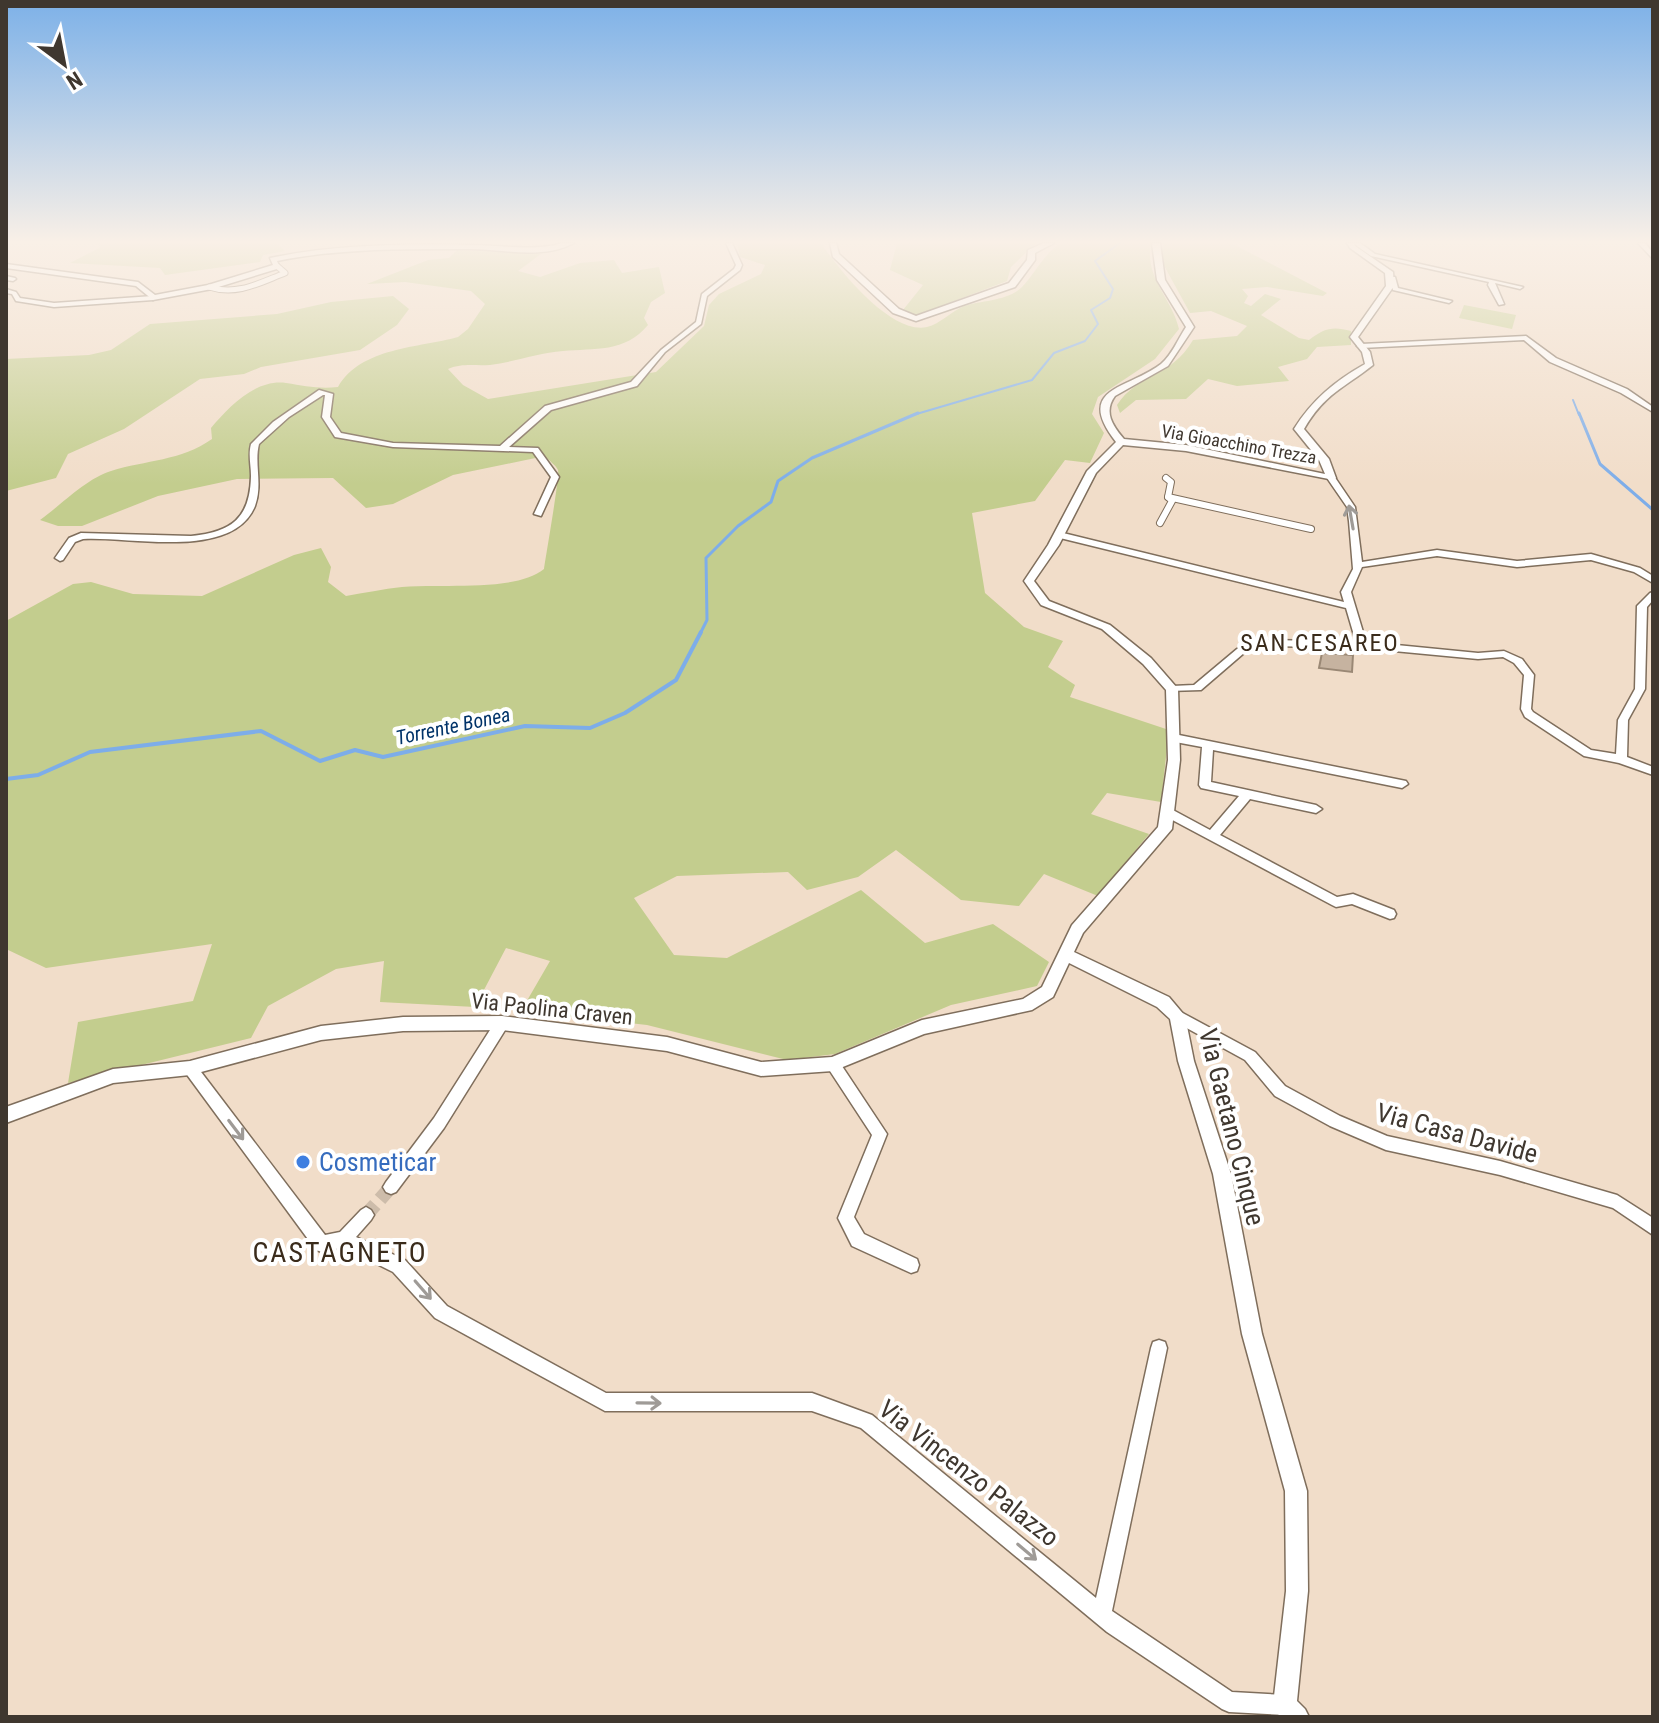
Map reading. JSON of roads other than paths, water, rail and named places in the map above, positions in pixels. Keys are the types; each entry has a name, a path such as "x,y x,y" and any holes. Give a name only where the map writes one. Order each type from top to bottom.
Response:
{"street":[{"path":"504,447 548,408 586,395 624,389 644,377 663,351 698,323"},
{"path":"1066,955 1077,929 1165,829 1174,738 1172,689 1147,661 1106,627 1045,603 1029,581 1059,535 1079,491 1102,458 1121,442 1107,428 1104,419 1110,396 1123,384 1163,367 1190,327 1188,323"},
{"name":"Via Gioacchino Trezza","path":"1331,478 1324,459 1299,429 1313,403 1341,380 1369,365 1354,337 1364,323"},
{"path":"1361,346 1526,338 1553,360 1624,391 1653,410"},
{"path":"60,558 72,540 81,536 205,537 234,528 251,510 253,451 258,440 264,431 322,392 329,394 326,417 338,435 403,445 535,450 553,472 553,488 538,514"},
{"name":"Via Gioacchino Trezza","path":"1121,442 1186,448 1331,478"},
{"path":"1166,478 1171,482 1168,497"},
{"path":"1331,478 1351,507 1357,565 1346,592 1362,645"},
{"path":"1160,523 1172,501 1168,497"},
{"path":"1168,497 1311,529"},
{"path":"1059,535 1349,606"},
{"path":"1357,565 1437,553 1517,564 1591,557 1637,570 1653,580"},
{"path":"1621,759 1623,720 1640,689 1642,606 1653,595"},
{"path":"1172,689 1197,688 1241,651 1272,643 1362,645 1478,656 1504,654 1518,661 1529,675 1526,709 1529,714 1588,753 1621,759 1653,771"},
{"path":"1174,738 1402,784"},
{"path":"1208,745 1205,785 1316,809"},
{"path":"1212,836 1247,794"},
{"path":"1167,812 1336,902 1353,899 1390,914"},
{"name":"Via Gaetano Cinque","path":"1066,955 1163,1002 1177,1016 1186,1061 1222,1174 1252,1334 1296,1491 1297,1591 1291,1711"},
{"name":"Via Paolina Craven","path":"6,1115 113,1076 190,1068 321,1033 403,1024 502,1023 667,1044 761,1069 833,1064 922,1027 1026,1005 1048,992 1066,955"},
{"name":"Via Casa Davide","path":"1177,1016 1250,1056 1280,1091 1386,1143 1500,1168 1617,1202 1653,1227"},
{"path":"391,1187 439,1123 502,1023"},
{"path":"833,1064 880,1134 846,1218 858,1240 911,1265"},
{"name":"Via Vincenzo Palazzo","path":"190,1068 322,1244 344,1239 399,1266 441,1312 605,1402 812,1402 866,1421 1102,1615 1229,1702 1291,1711"},
{"path":"344,1239 366,1215"},
{"path":"1102,1615 1159,1348"}],"waterway":[{"name":"Torrente Bonea","path":"914,415 1032,380 1054,353 1085,341 1098,323"},
{"path":"1573,400 1579,415"},
{"name":"Torrente Bonea","path":"914,415 918,413"},
{"path":"1579,413 1600,464 1653,510"},
{"name":"Torrente Bonea","path":"701,632 707,620 706,558 738,526 771,502 778,481 812,458 914,415"},
{"name":"Torrente Bonea","path":"6,779 38,775 90,752 261,731 320,761 355,750 383,757 525,726 590,728 625,713 676,680 701,632"}],"tunnel":[{"path":"366,1215 391,1187"}],"place":[{"name":"Cosmeticar","path":"303,1162"}],"district":[{"name":"SAN CESAREO","path":"1320,643"},
{"name":"CASTAGNETO","path":"340,1252"}]}
